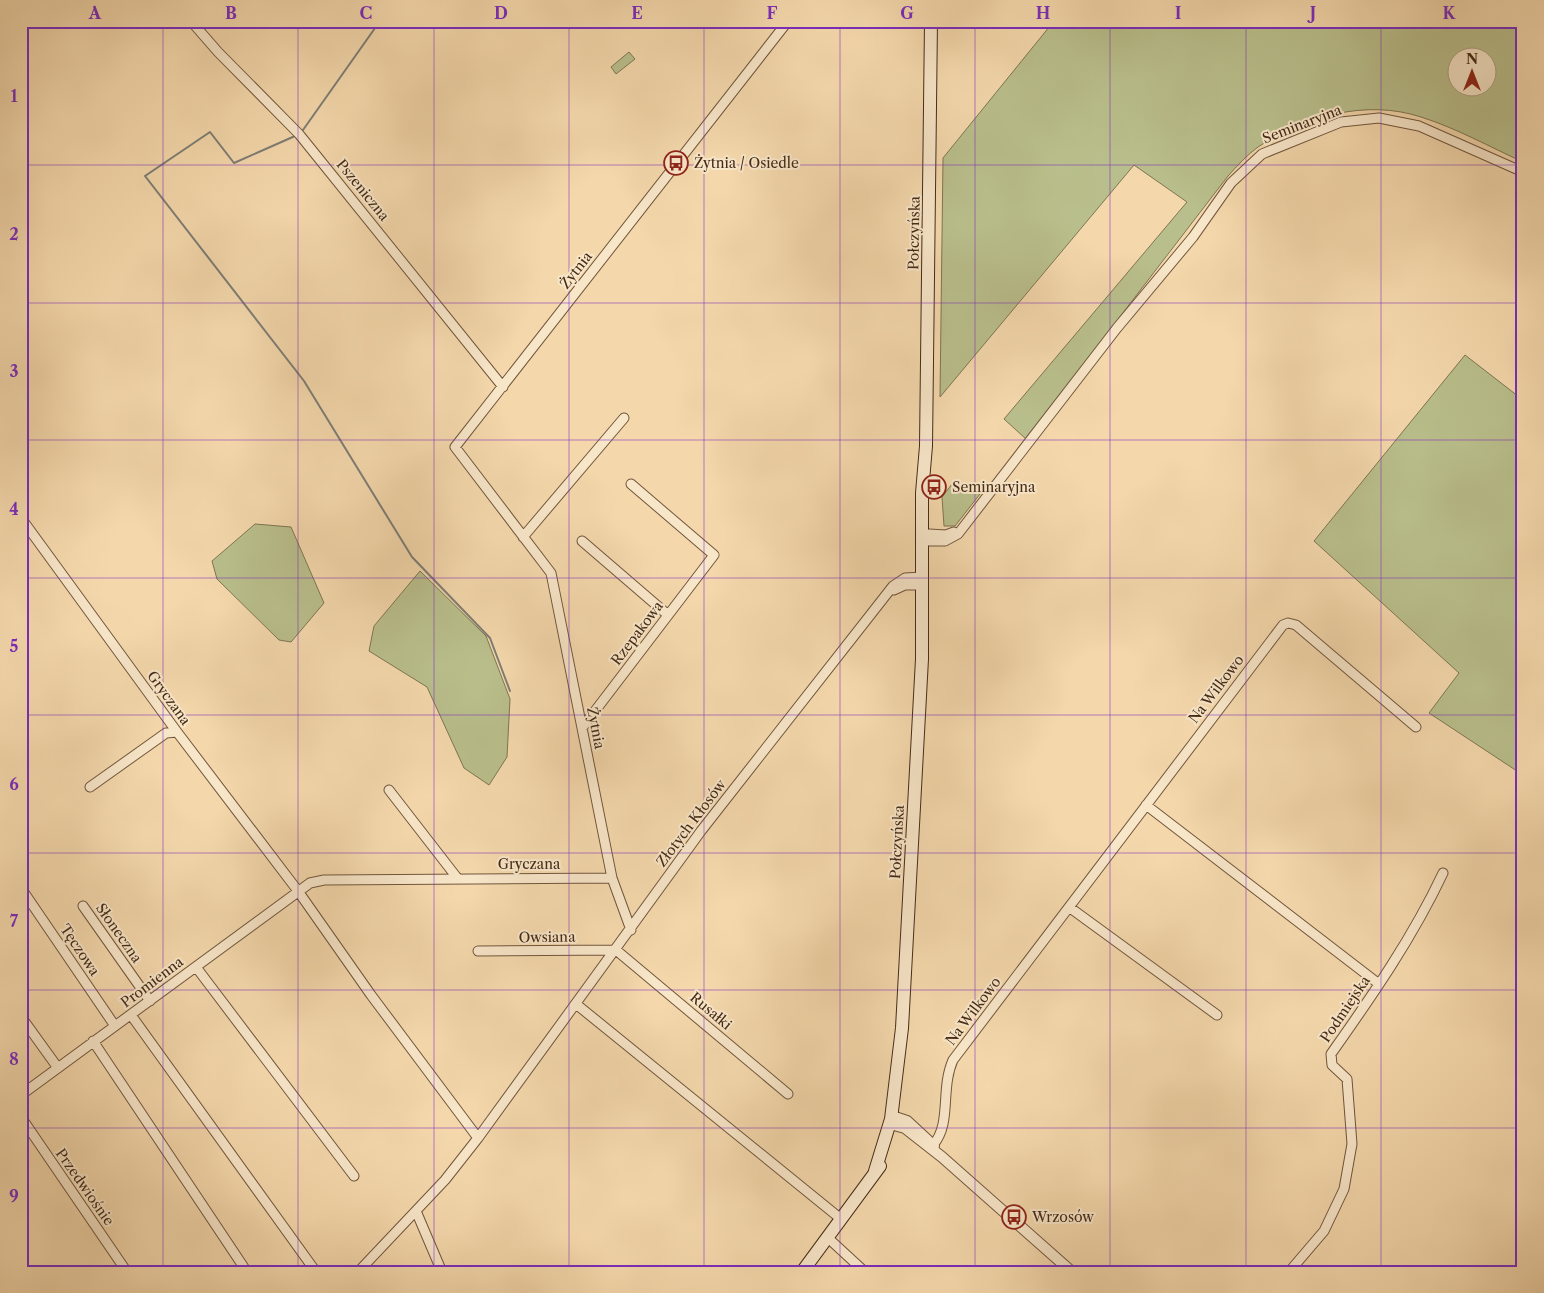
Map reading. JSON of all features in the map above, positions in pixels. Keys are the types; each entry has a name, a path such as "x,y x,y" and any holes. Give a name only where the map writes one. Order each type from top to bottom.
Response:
{"main road":[{"name":"Połczyńska","path":"802,1272 875,1171 895,1121 902,1030 923,655 924,581 927,537 923,471 926,446 931,21"}],"street":[{"name":"Pszeniczna","path":"191,21 218,52 299,134 503,387"},
{"name":"Żytnia","path":"630,930 612,878 551,573 455,447 788,21"},
{"name":"Seminaryjna","path":"927,537 948,534 960,528 1117,328 1193,237 1231,183 1262,154 1341,122 1379,118 1419,126 1523,172"},
{"path":"523,537 624,418"},
{"name":"Rzepakowa","path":"582,728 714,554 631,484"},
{"name":"Gryczana","path":"21,518 177,732 298,891 478,1138"},
{"path":"582,541 668,615"},
{"name":"Złotych Kłosów","path":"358,1272 445,1180 478,1138 701,831 838,654 900,580 924,581"},
{"name":"Na Wilkowo","path":"933,1145 943,1130 946,1073 953,1060 1283,625 1288,623 1296,625 1416,727"},
{"path":"90,787 166,733 177,732"},
{"path":"389,790 458,879"},
{"path":"1146,805 1380,984"},
{"name":"Podmiejska","path":"1289,1272 1324,1231 1344,1189 1352,1144 1347,1079 1332,1064 1332,1054 1380,984 1426,908 1443,873"},
{"name":"Gryczana","path":"298,891 310,883 324,880 612,878"},
{"name":"Tęczowa","path":"21,888 116,1026"},
{"name":"Promienna","path":"21,1096 93,1041 258,923 298,891"},
{"name":"Słoneczna","path":"83,906 150,1001"},
{"path":"1069,907 1217,1015"},
{"name":"Owsiana","path":"478,951 616,950"},
{"name":"Rusałki","path":"616,950 788,1094"},
{"path":"196,967 354,1176"},
{"path":"576,1004 840,1219"},
{"path":"131,1015 316,1272"},
{"path":"22,1018 58,1068"},
{"path":"93,1041 248,1272"},
{"name":"Przedwiośnie","path":"21,1117 127,1272"},
{"path":"895,1121 906,1121 933,1145 942,1157"},
{"path":"895,1121 929,1149 942,1157 1072,1272"},
{"path":"416,1211 442,1272"},
{"path":"827,1237 865,1272"}],"green space":[{"path":"1054,21 1523,21 1523,162 1447,127 1421,117 1400,112 1358,110 1337,114 1316,119 1277,136 1254,150 1228,176 1026,439 1004,419 1187,202 1134,165 940,397 943,158"},
{"path":"629,52 635,59 616,74 611,67"},
{"path":"1465,355 1523,400 1523,775 1429,713 1459,673 1314,541"},
{"path":"952,484 980,494 955,526 944,526 942,497"},
{"path":"255,524 291,527 324,603 291,642 279,640 217,579 212,561"},
{"path":"420,571 486,636 510,699 507,757 489,785 464,768 427,687 369,651 374,626"}],"waterway":[{"path":"303,130 380,21"},
{"path":"1515,21 1523,31"},
{"path":"295,136 234,163 210,132 145,176 304,381 412,557 490,638 510,691"}],"place":[{"name":"Żytnia / Osiedle","path":"676,163"},
{"name":"Seminaryjna","path":"934,487"},
{"name":"Wrzosów","path":"1014,1217"}]}
